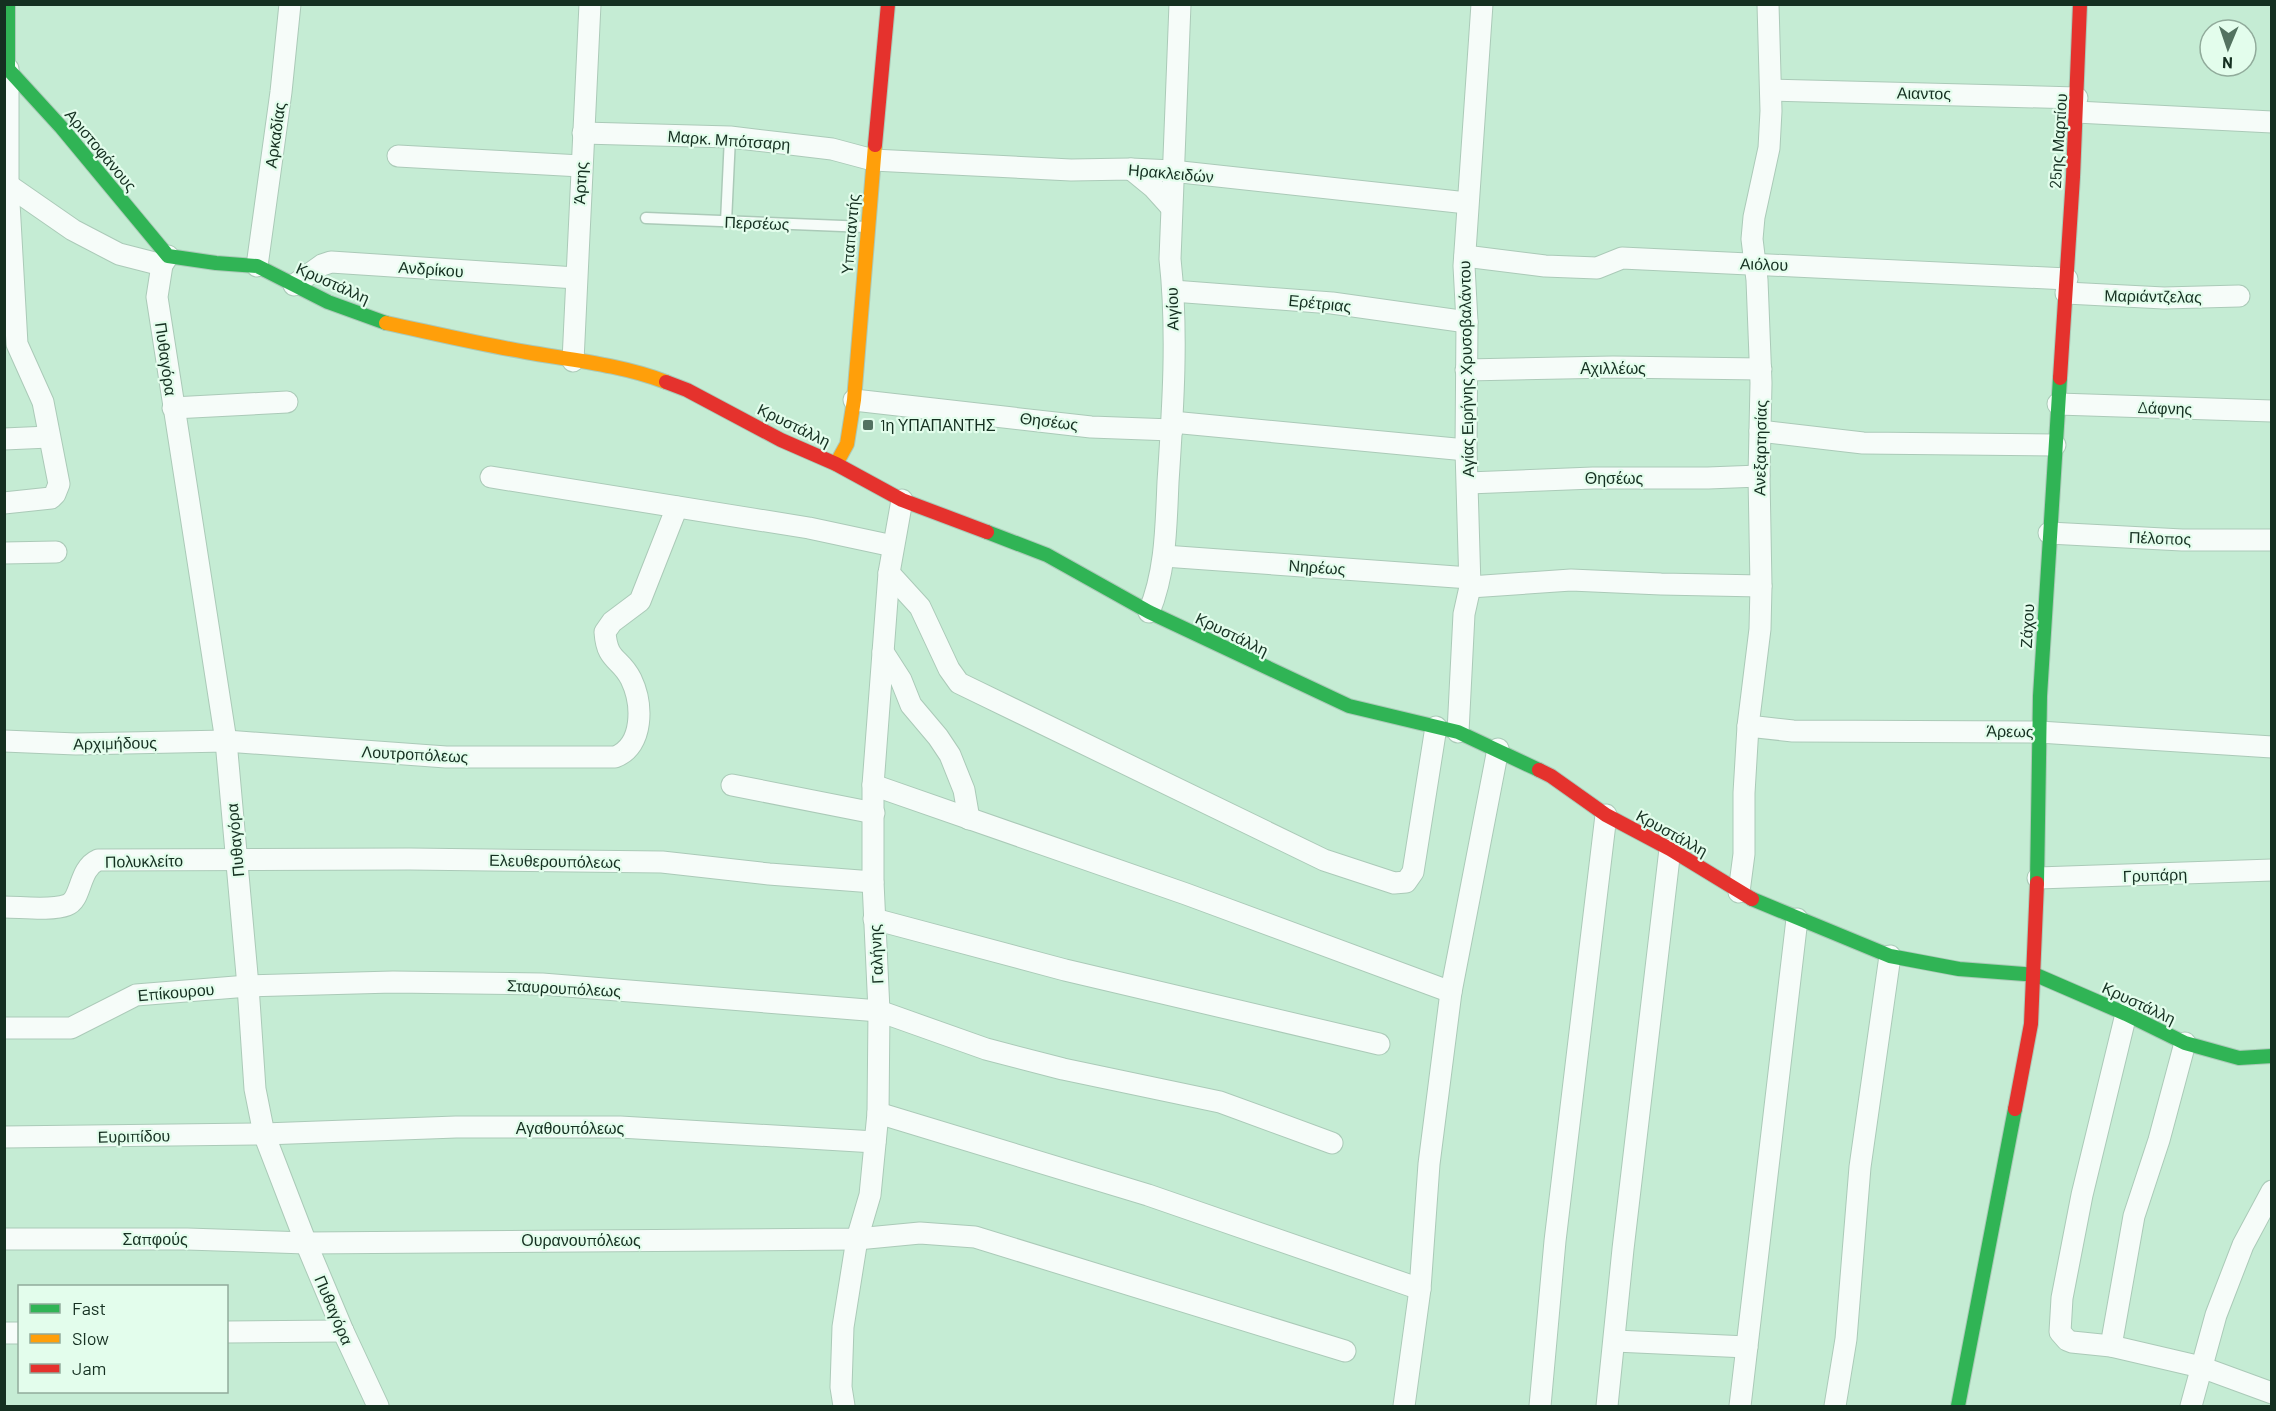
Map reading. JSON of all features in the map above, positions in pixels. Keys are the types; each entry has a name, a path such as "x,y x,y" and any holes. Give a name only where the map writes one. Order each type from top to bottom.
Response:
{"street":[{"path":"4,503 51,498 58,489 58,477 42,398 17,344 8,254 6,185 8,4"},
{"name":"Αρκαδίας","path":"257,266 281,92 290,4"},
{"name":"Άρτης","path":"573,361 590,4"},
{"name":"Υπαπαντής","path":"836,464 847,444 854,400 867,227 888,4"},
{"name":"Αιγίου","path":"1149,612 1156,594 1164,556 1172,426 1173,291 1170,258 1180,4"},
{"name":"Αγίας Ειρήνης Χρυσοβαλάντου","path":"1458,732 1464,614 1470,582 1466,450 1465,256 1482,4"},
{"name":"Ανεξαρτησίας","path":"1739,892 1744,854 1744,793 1748,726 1760,629 1761,369 1757,280 1752,239 1754,217 1768,148 1771,90 1768,4"},
{"name":"25ης Μαρτίου","path":"2066,286 2077,105 2080,4"},
{"name":"Αριστοφάνους","path":"6,69 62,127 165,261"},
{"name":"Αιαντος","path":"1771,90 2077,105 2271,122"},
{"name":"Μαρκ. Μπότσαρη","path":"583,133 730,137 832,149 873,160"},
{"path":"398,156 581,166"},
{"name":"Ηρακλειδών","path":"873,160 1071,170 1172,171 1467,203"},
{"path":"1131,169 1153,187 1171,207"},
{"path":"6,185 72,230 119,254 165,261"},
{"name":"Αιόλου","path":"1465,256 1545,266 1597,268 1622,258 1755,264 2066,286"},
{"name":"Κρυστάλλη","path":"165,261 257,266 328,302 385,323 506,349 648,375 687,390 781,440 836,464 902,500 1047,555 1149,612 1349,706 1458,732 1498,749 1551,776 1606,815 1670,849 1739,892 1797,920 1890,956 1959,969 2036,975 2126,1014 2185,1043 2239,1058 2271,1056"},
{"name":"Πυθαγόρα","path":"165,261 157,297 226,741 255,1089 264,1134 306,1243 378,1407"},
{"name":"Ανδρίκου","path":"294,285 322,265 331,262 576,278"},
{"name":"Μαριάντζελας","path":"2066,286 2164,298 2240,296"},
{"name":"Ζάχου","path":"1958,1407 2031,1024 2036,975 2039,732 2049,533 2066,286"},
{"name":"Ερέτριας","path":"1173,291 1332,303 1467,322"},
{"name":"Αχιλλέως","path":"1466,370 1613,367 1761,369"},
{"name":"Θησέως","path":"854,400 1091,427 1172,426 1466,450"},
{"path":"173,408 287,402"},
{"name":"Δάφνης","path":"2058,404 2271,411"},
{"path":"1760,430 1863,443 2055,445"},
{"path":"4,439 49,437"},
{"name":"Θησέως","path":"1468,483 1593,478 1759,476"},
{"path":"490,477 809,528 893,546"},
{"name":"Γαλήνης","path":"844,1407 841,1387 843,1327 857,1239 870,1195 878,1113 879,1011 873,882 873,785 889,573 902,500"},
{"name":"Λουτροπόλεως","path":"226,741 446,757 604,758 624,753 637,737 637,700 632,680 608,652 605,632 612,622 640,601 677,507"},
{"name":"Πέλοπος","path":"2049,533 2182,540 2271,540"},
{"path":"4,553 56,552"},
{"name":"Νηρέως","path":"1164,556 1470,582 1570,579 1761,586"},
{"path":"889,573 920,607 949,669 959,683 1324,860 1394,883 1406,882 1413,872 1436,727"},
{"path":"883,652 901,680 911,705 950,755 964,790 969,819"},
{"name":"Άρεως","path":"1748,726 1793,730 2039,732 2271,747"},
{"name":"Αρχιμήδους","path":"4,741 76,744 226,741"},
{"path":"1404,1407 1420,1289 1429,1164 1451,992 1498,749"},
{"path":"732,785 874,813"},
{"path":"873,785 1186,894 1451,992"},
{"path":"1540,1407 1560,1195 1606,815"},
{"path":"1607,1407 1629,1190 1670,849"},
{"name":"Ελευθερουπόλεως","path":"237,860 410,859 662,862 769,874 873,882"},
{"name":"Πολυκλείτο","path":"4,907 69,905 73,901 85,871 98,860 237,860"},
{"name":"Γρυπάρη","path":"2038,878 2271,870"},
{"path":"874,919 1065,970 1379,1044"},
{"path":"1740,1407 1797,920"},
{"path":"1835,1407 1846,1339 1860,1167 1890,956"},
{"name":"Σταυρουπόλεως","path":"248,986 393,982 542,984 879,1011 986,1049 1063,1069 1220,1102 1332,1143"},
{"name":"Επίκουρου","path":"4,1028 69,1028 132,995 248,986"},
{"path":"2126,1014 2082,1195 2062,1298 2060,1332 2067,1340 2110,1346 2200,1367 2271,1393"},
{"path":"2110,1346 2134,1216 2159,1140 2185,1043"},
{"path":"878,1113 1148,1195 1420,1289"},
{"name":"Αγαθουπόλεως","path":"264,1134 456,1127 620,1127 875,1142"},
{"name":"Ευριπίδου","path":"4,1137 264,1134"},
{"path":"2191,1407 2200,1367 2216,1315 2243,1245 2271,1191"},
{"name":"Ουρανουπόλεως","path":"306,1243 857,1239 920,1233 975,1237 1345,1351"},
{"name":"Σαπφούς","path":"4,1239 187,1239 306,1243"},
{"path":"228,1332 343,1331"},
{"path":"1615,1341 1747,1347"}],"lane":[{"path":"726,222 730,137"},
{"name":"Περσέως","path":"646,218 867,227"}],"traffic: fast":[{"path":"8,4 8,69"},
{"path":"4,69 8,69 61,127 168,256 257,266 328,302 386,323"},
{"path":"2037,883 2040,696 2060,378"},
{"path":"987,532 1047,555 1149,612 1349,706 1458,732 1539,770"},
{"path":"1752,899 1890,956 1959,969 2036,975 2126,1014 2185,1043 2239,1058 2272,1056"},
{"path":"1958,1406 2015,1109"}],"traffic: slow":[{"path":"836,464 847,444 854,400 875,145"},
{"path":"386,323 491,346 614,367 666,382"}],"traffic: jam":[{"path":"875,145 888,4"},
{"path":"2060,378 2073,177 2080,4"},
{"path":"666,382 687,390 781,440 836,464 902,500 987,532"},
{"path":"1539,770 1606,815 1670,849 1752,899"},
{"path":"2015,1109 2031,1024 2037,883"}],"place":[{"name":"1η ΥΠΑΠΑΝΤΗΣ","path":"868,425"}]}
